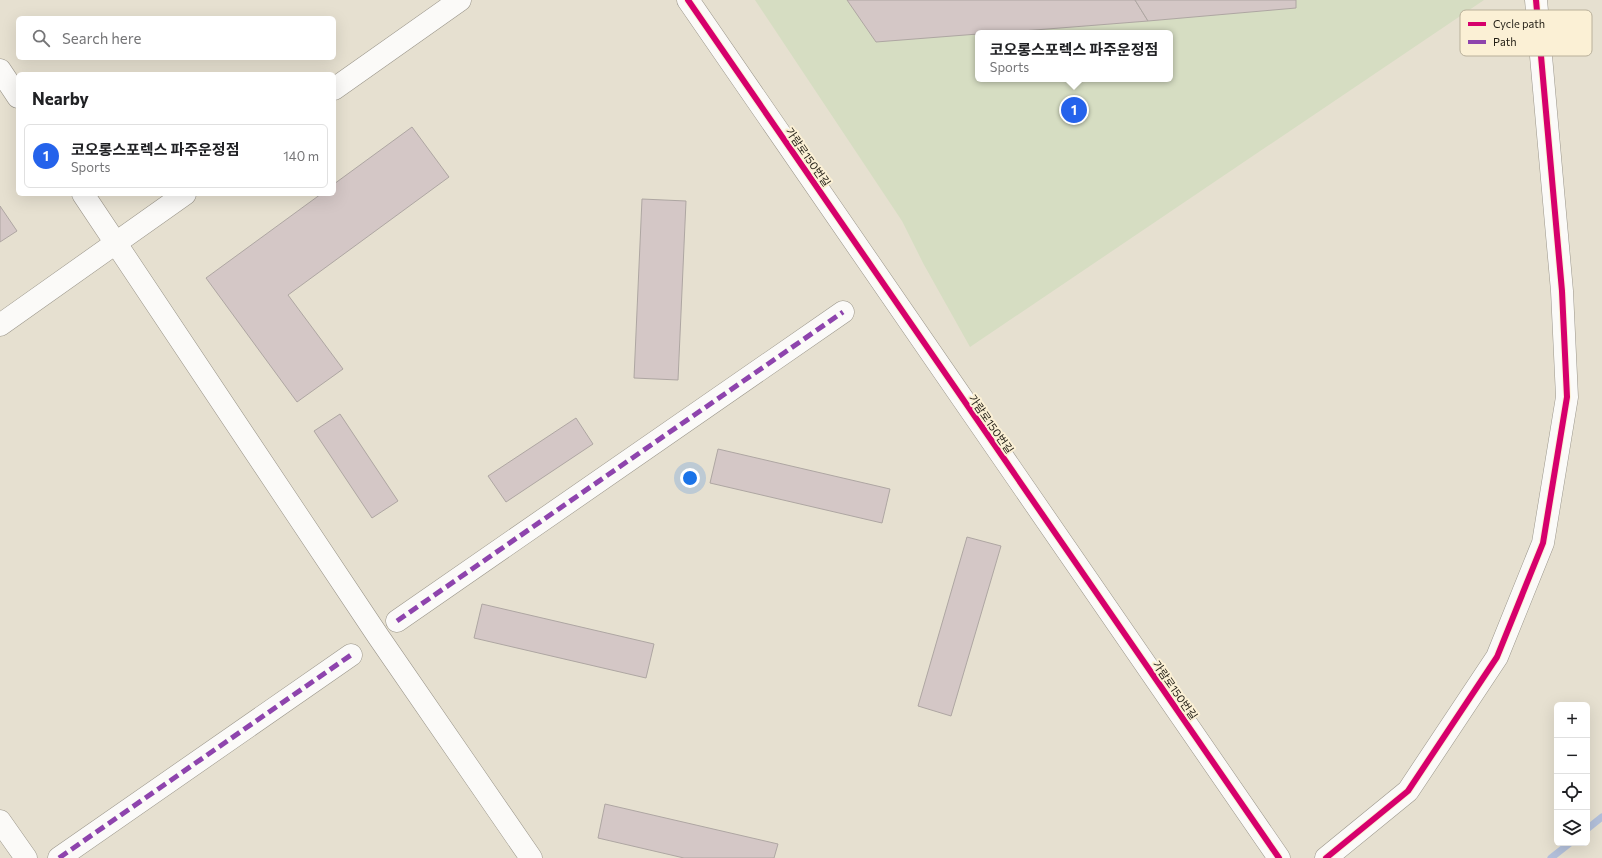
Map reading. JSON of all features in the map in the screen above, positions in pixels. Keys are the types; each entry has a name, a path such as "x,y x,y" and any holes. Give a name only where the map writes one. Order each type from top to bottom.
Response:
{"street":[{"path":"336,88 460,0"},
{"name":"가람로150번길","path":"688,0 1279,858"},
{"path":"1536,0 1537,10"},
{"path":"1326,858 1408,791 1497,656 1543,543 1566,397 1562,291 1541,56"},
{"path":"0,70 16,94"},
{"path":"84,196 378,636 531,858"},
{"path":"0,325 182,196"},
{"path":"398,621 843,312"},
{"path":"59,858 351,655"},
{"path":"0,821 26,858"}],"green space":[{"path":"755,0 1484,0 1469,10 1460,10 1460,16 970,347 923,263 902,221"}],"building":[{"path":"847,0 1135,0 1148,21 1035,30 975,30 975,34 876,42"},
{"path":"1135,0 1296,0 1296,8 1148,21"},
{"path":"412,127 449,177 288,295 343,369 297,402 206,278 318,196 336,196 336,183"},
{"path":"642,199 686,201 678,380 634,378"},
{"path":"0,206 17,231 0,242"},
{"path":"340,414 398,501 372,518 314,431"},
{"path":"576,418 593,444 506,502 488,476"},
{"path":"718,449 890,489 882,523 710,483"},
{"path":"967,537 1001,546 951,716 918,706"},
{"path":"482,604 654,644 646,678 474,638"},
{"path":"605,804 778,844 774,858 684,858 598,838"}],"waterway":[{"path":"1590,827 1602,817"},
{"path":"1551,858 1566,846"}],"marked path":[{"path":"397,621 843,312"},
{"path":"59,858 351,655"}],"cycle path":[{"path":"688,0 1279,858"},
{"path":"1536,0 1537,10"},
{"path":"1326,858 1408,791 1497,657 1543,543 1567,397 1562,291 1541,56"}],"place":[{"name":"코오롱스포렉스 파주운정점","path":"1074,110"}]}
